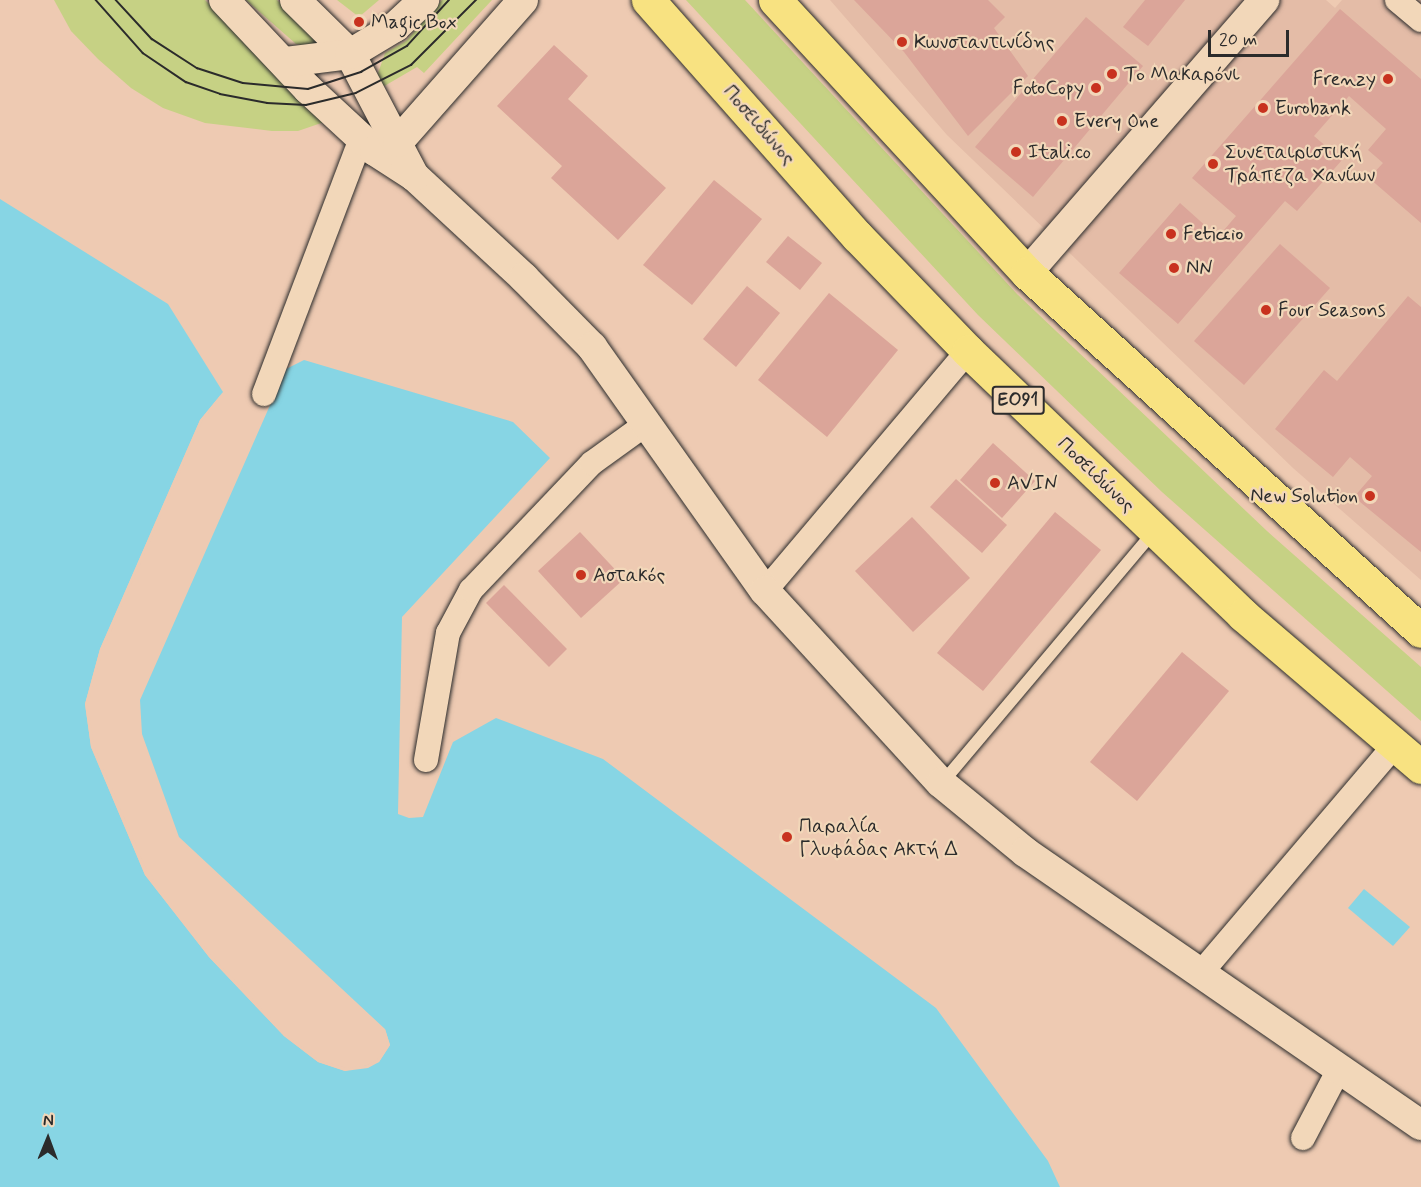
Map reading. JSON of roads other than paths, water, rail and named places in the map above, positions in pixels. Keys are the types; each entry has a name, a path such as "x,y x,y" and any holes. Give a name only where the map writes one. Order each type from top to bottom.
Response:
{"highway":[{"name":"Ποσειδώνος","path":"648,0 857,236 968,351 1243,615 1421,767"},
{"path":"775,0 1027,273 1421,631"}],"street":[{"path":"224,0 286,62 308,89 361,139 414,176 524,278 592,347 765,591 942,783 1025,852 1421,1125"},
{"path":"295,0 350,54 414,176"},
{"path":"286,62 350,54 395,27 424,0"},
{"path":"398,142 523,0"},
{"path":"1027,273 1263,0"},
{"path":"1397,0 1421,20"},
{"path":"264,394 361,139"},
{"path":"765,591 968,351"},
{"path":"426,760 448,633 471,590 592,463 646,424"},
{"path":"1200,974 1395,746"},
{"path":"1303,1138 1339,1070"}],"lane":[{"path":"942,783 1154,531"}],"water":[{"path":"0,199 168,304 223,392 200,420 100,649 85,704 91,747 145,875 209,957 284,1036 318,1062 345,1071 379,1062 390,1045 385,1029 179,837 142,734 140,700 286,369 304,360 513,422 550,458 402,617 398,814 409,818 423,817 453,742 496,718 603,759 936,1008 1048,1161 1060,1187 0,1187"},
{"path":"1364,889 1410,927 1393,946 1348,908"}],"tram line":[{"path":"96,0 143,53 186,82 220,94 267,103 306,105 356,93 411,65 476,0"},
{"path":"116,0 152,39 197,68 243,83 308,89 361,72 407,46 449,0"}],"place":[{"name":"Magic Box","path":"359,22"},
{"name":"Κωνσταντινίδης","path":"902,42"},
{"name":"Το Μακαρόνι","path":"1112,74"},
{"name":"Frenzy","path":"1388,79"},
{"name":"FotoCopy","path":"1096,88"},
{"name":"Eurobank","path":"1263,108"},
{"name":"Every One","path":"1062,121"},
{"name":"Itali.co","path":"1016,152"},
{"name":"Συνεταιριστική Τράπεζα Χανίων","path":"1213,164"},
{"name":"Feticcio","path":"1171,234"},
{"name":"NN","path":"1174,268"},
{"name":"Four Seasons","path":"1266,310"},
{"name":"AVIN","path":"995,483"},
{"name":"New Solution","path":"1370,496"},
{"name":"Αστακός","path":"581,575"},
{"name":"Παραλία Γλυφάδας Ακτή Δ","path":"787,837"}]}
